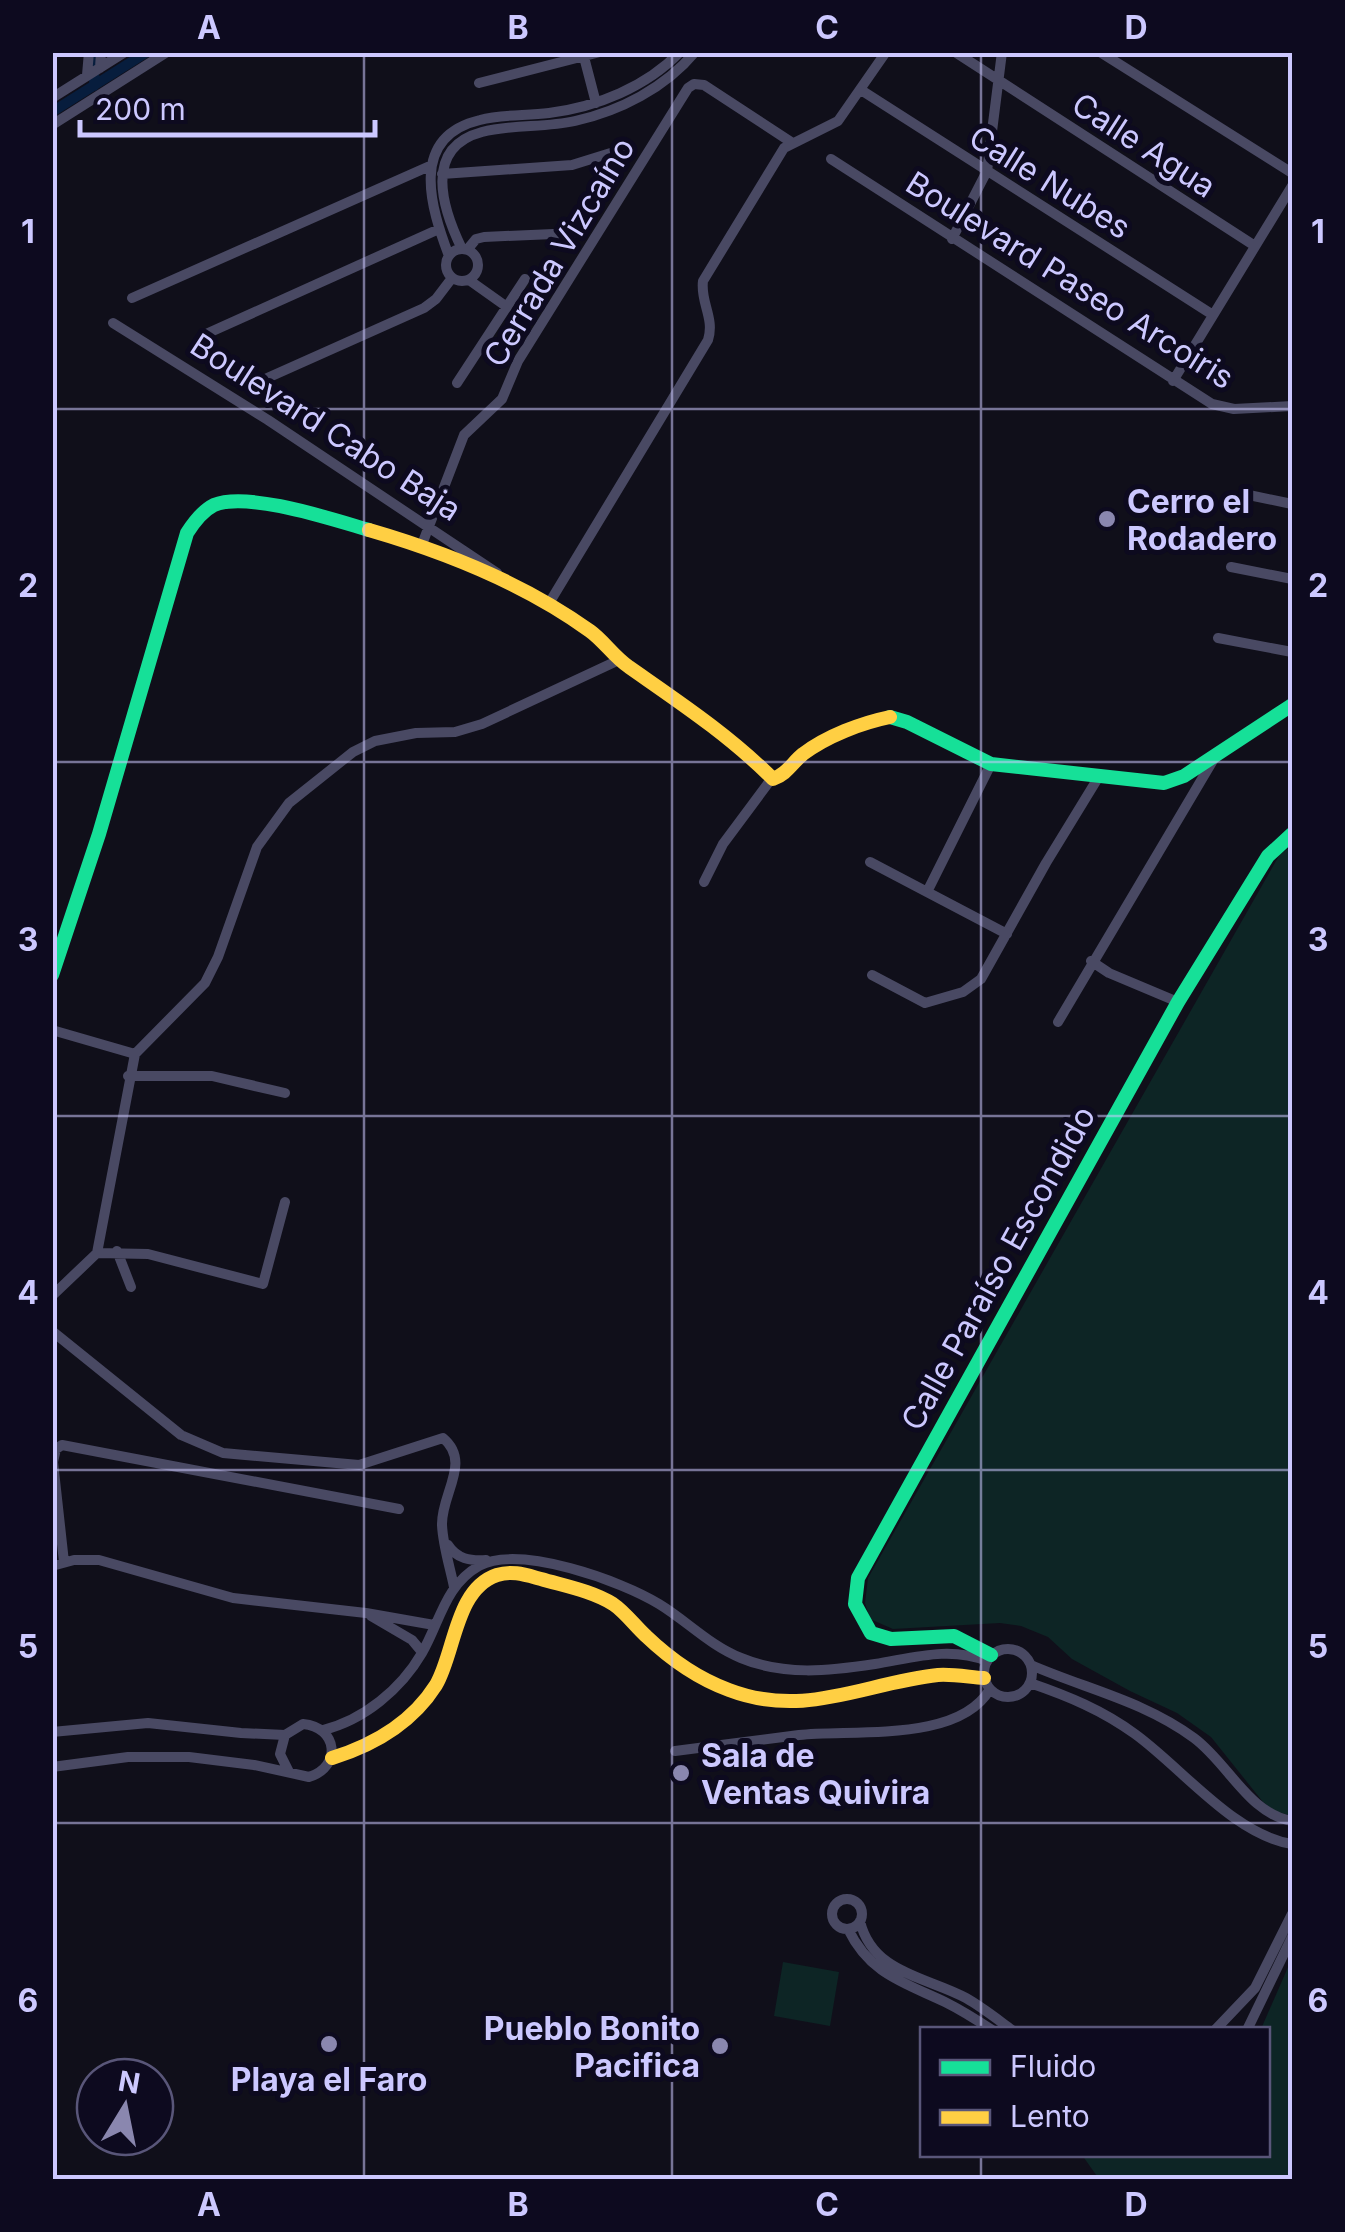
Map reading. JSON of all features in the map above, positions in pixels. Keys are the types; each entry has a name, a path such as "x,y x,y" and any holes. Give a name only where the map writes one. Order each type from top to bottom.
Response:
{"street":[{"path":"89,52 94,72"},
{"path":"94,72 100,52"},
{"path":"52,98 125,52"},
{"path":"52,125 167,52"},
{"path":"340,52 351,52"},
{"path":"479,83 600,52"},
{"path":"452,278 430,197 432,165 444,143 466,125 488,118 553,119 596,103 646,80 680,52"},
{"path":"468,280 474,275 477,261 464,250 442,195 446,160 457,146 480,132 599,114 652,90 694,52"},
{"path":"548,605 708,340 711,324 702,294 703,281 760,187 791,142 838,121 886,52"},
{"name":"Calle Agua","path":"955,52 1256,246"},
{"path":"952,238 987,171 1002,52"},
{"path":"1100,52 1292,173"},
{"path":"584,57 596,103"},
{"name":"Cerrada Vizcaíno","path":"421,546 464,435 502,398 518,361 688,88 694,84 704,86 791,142"},
{"name":"Calle Nubes","path":"861,90 1213,315"},
{"path":"442,174 572,165 630,147"},
{"name":"Boulevard Paseo Arcoiris","path":"831,160 1173,381 1224,408 1292,406"},
{"path":"132,298 432,165"},
{"path":"1173,381 1292,186"},
{"path":"206,334 439,229"},
{"path":"449,256 484,236 576,233"},
{"path":"452,278 468,280 506,307"},
{"path":"256,384 424,308 452,278"},
{"path":"457,384 525,279"},
{"name":"Boulevard Cabo Baja","path":"113,324 604,641 619,660 738,744 772,778"},
{"path":"1244,494 1292,504"},
{"name":"Boulevard Cabo Baja","path":"52,975 194,520 215,505 245,503 293,512 421,546 506,580"},
{"path":"1230,567 1292,579"},
{"path":"1218,638 1292,652"},
{"path":"52,1296 97,1253 135,1054 205,983 257,847 289,803 353,752 375,740 455,732 482,724 619,660"},
{"path":"704,882 723,844 772,778 782,776 803,754 860,724 890,717 907,722 991,764 1164,782 1184,776 1292,705"},
{"path":"1058,1022 1216,756"},
{"path":"927,892 991,764"},
{"path":"872,976 926,1003 964,992 981,979 1098,778"},
{"name":"Calle Paraíso Escondido","path":"989,1658 954,1636 891,1639 872,1632 855,1604 858,1578 1178,1002 1268,856 1292,834"},
{"path":"870,862 1007,934"},
{"path":"1091,961 1108,973 1178,1002"},
{"path":"52,1030 135,1054"},
{"path":"128,1076 212,1076 286,1094"},
{"path":"97,1253 117,1251 174,1260 263,1284 285,1202"},
{"path":"117,1251 131,1287"},
{"path":"52,1331 182,1435 223,1453 359,1465 444,1438 454,1450 457,1464 444,1508 443,1536 454,1587"},
{"path":"400,1509 62,1445 56,1449 53,1462 58,1564 98,1560 233,1598 434,1625"},
{"path":"443,1536 455,1555 473,1560 538,1562 632,1590 662,1605 722,1650 762,1666 818,1670 942,1653 989,1658 1014,1649 1031,1664 1166,1718 1214,1754 1264,1811 1292,1821"},
{"path":"323,1730 350,1721 379,1702 422,1652 454,1587 478,1566 494,1560"},
{"path":"52,1767 128,1757 189,1757 309,1777 319,1774 332,1758 376,1742 417,1709 437,1683 471,1594 491,1576 504,1572 595,1595 616,1606 650,1640 692,1672 729,1690 764,1699 820,1701 940,1674 987,1684 996,1694 1012,1697 1026,1690 1031,1664"},
{"path":"366,1613 412,1640 422,1652"},
{"path":"675,1751 802,1735 917,1728 942,1722 976,1708 987,1684 989,1658"},
{"path":"1030,1683 1070,1696 1112,1719 1244,1824 1263,1836 1292,1844"},
{"path":"52,1732 148,1723 284,1734 304,1724 323,1730 330,1738 332,1758"},
{"path":"284,1734 280,1754 290,1772"},
{"path":"987,2027 954,2006 891,1978 861,1950 848,1929 835,1924 833,1906 850,1899 858,1904 866,1938 895,1968 963,1997 1008,2027"},
{"path":"1218,2027 1255,1988 1292,1914"},
{"path":"848,1929 860,1921"},
{"path":"1248,2027 1292,1937"}],"green space":[{"path":"1292,846 1292,1816 1263,1802 1211,1737 1177,1713 1072,1659 1048,1637 1000,1623 893,1629 870,1619 865,1603 868,1578 1280,854"},
{"path":"1292,1958 1292,2179 1099,2179 1083,2157 1270,2157 1270,2027 1262,2027"},
{"path":"783,1962 839,1972 830,2026 774,2016"}],"waterway":[{"path":"94,86 95,52"},
{"path":"52,112 147,52"}],"traffic: fast":[{"path":"52,975 192,525 214,505 248,502 291,508 369,530"},
{"path":"890,717 991,764 1164,783 1184,776 1292,705"},
{"path":"991,1655 954,1636 891,1639 871,1633 855,1604 858,1578 1178,1002 1268,856 1292,834"}],"traffic: slow":[{"path":"369,530 484,571 565,614 595,635 624,663 721,733 773,779 823,741 890,717"},
{"path":"332,1758 377,1739 416,1711 436,1685 472,1594 483,1582 503,1574 530,1576 605,1599 685,1667 729,1690 757,1698 809,1700 938,1675 984,1678"}],"place":[{"name":"Cerro el Rodadero","path":"1107,519"},
{"name":"Sala de Ventas Quivira","path":"681,1773"},
{"name":"Playa el Faro","path":"329,2044"},
{"name":"Pueblo Bonito Pacifica","path":"720,2046"}]}
